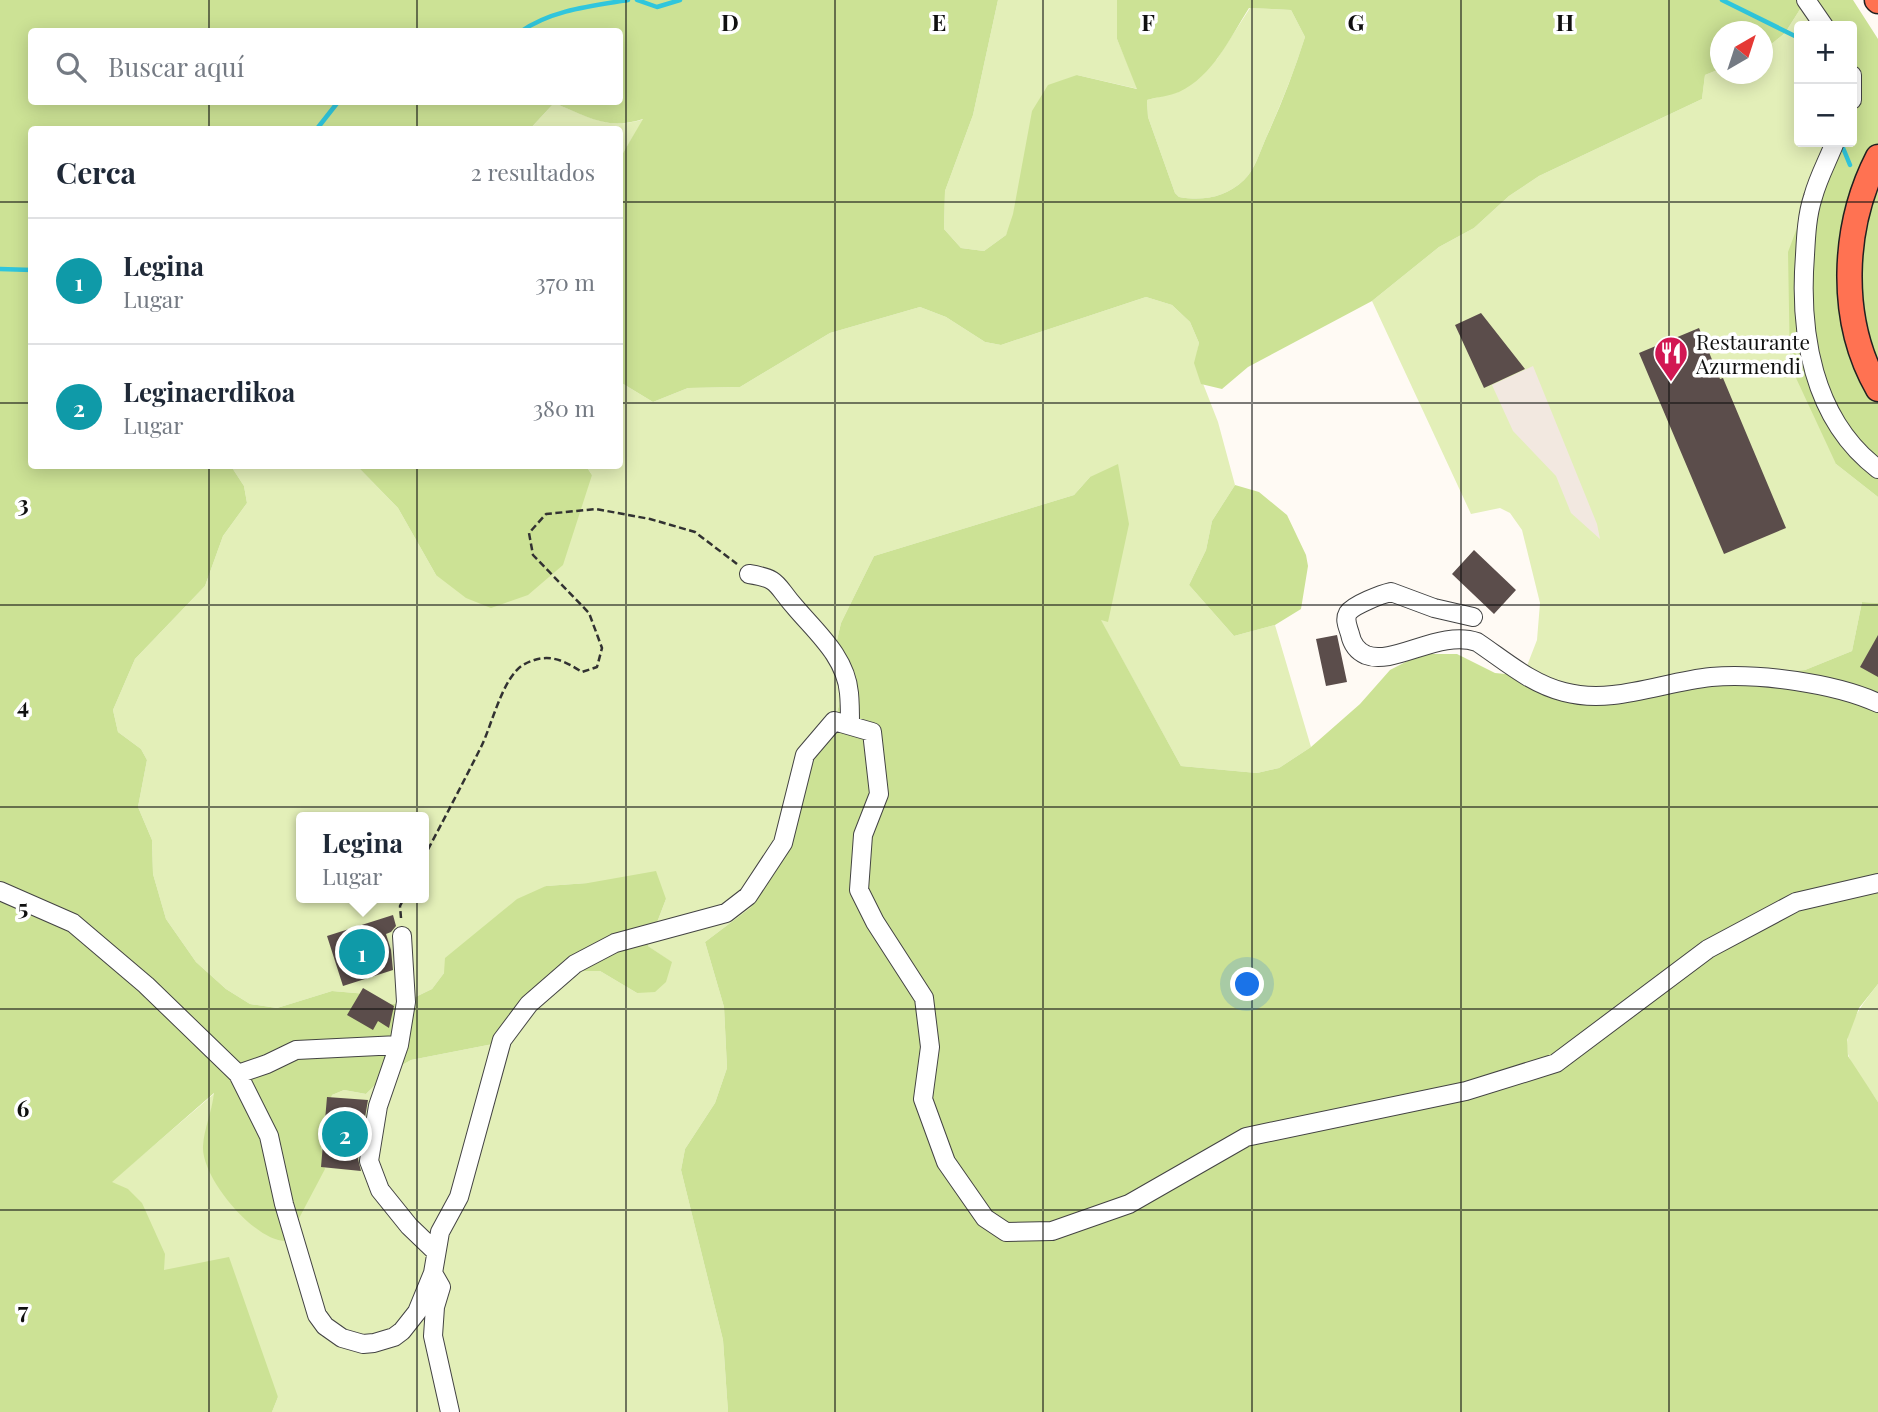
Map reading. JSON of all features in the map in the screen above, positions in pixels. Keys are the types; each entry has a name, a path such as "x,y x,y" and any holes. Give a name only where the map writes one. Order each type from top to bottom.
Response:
{"highway":[{"path":"1878,157 1859,206 1851,252 1849,289 1859,348 1878,388"},
{"path":"1851,252 1865,328 1878,360"}],"street":[{"path":"1806,0 1821,21"},
{"path":"1833,147 1812,197 1805,243 1802,295 1808,348 1833,418 1856,449 1878,469"},
{"path":"749,574 774,580 796,609 817,629 835,655 849,690 850,725"},
{"path":"1473,617 1434,608 1391,592 1354,607 1348,613 1346,621 1353,644 1367,655 1388,655 1451,638 1468,639 1477,642 1535,681 1562,692 1578,695 1608,696 1712,677 1780,678 1860,694 1878,703"},
{"path":"0,891 74,923 146,985 238,1074 269,1136 284,1204 317,1315 325,1326 342,1338 363,1344 394,1337 408,1325 417,1312 433,1273 440,1232 459,1197 502,1040 529,1004 575,964 615,943 726,913 748,896 783,843 805,755 834,721 872,732 879,794 863,835 859,890 874,922 924,998 930,1047 923,1099 946,1162 985,1218 1006,1232 1052,1231 1129,1204 1246,1137 1466,1091 1556,1063 1708,949 1796,902 1878,883"},
{"path":"402,936 406,1002 399,1045 378,1105 369,1161 380,1190 409,1226 435,1251"},
{"path":"238,1074 296,1050 399,1045"},
{"path":"433,1273 441,1287 435,1307 433,1336 450,1412"}],"path":[{"path":"429,847 483,742 504,690 522,666 550,656 563,659 582,672 597,667 602,648 589,613 533,555 529,533 545,514 596,509 650,519 695,532 749,574"},
{"path":"402,903 402,936"}],"green space":[{"path":"0,0 998,0 973,115 945,191 944,229 961,248 984,251 1006,235 1013,214 1032,111 1048,85 1077,75 1137,89 1117,39 1117,0 1853,0 1878,39 1878,497 1836,464 1790,365 1788,252 1825,153 1823,147 1857,147 1857,21 1814,21 1804,3 1785,33 1773,43 1773,21 1710,21 1710,73 1705,75 1702,99 1539,176 1509,196 1474,228 1439,247 1372,301 1248,367 1222,389 1201,384 1194,363 1199,343 1190,322 1172,305 1146,297 1001,345 985,342 946,317 920,307 830,333 740,387 688,388 653,402 623,384 623,153 643,119 608,123 559,105 623,105 623,28 28,28 28,105 552,105 533,126 28,126 28,469 233,469 244,486 247,503 223,536 205,586 135,659 113,710 118,732 141,749 147,760 138,807 152,840 153,874 166,919 196,962 226,989 250,1004 277,1008 332,991 367,994 391,1004 401,1004 432,989 444,973 445,958 517,899 546,886 588,883 656,871 666,899 648,946 672,962 666,982 655,992 637,993 600,971 581,971 493,1044 411,1060 386,1074 366,1094 344,1090 332,1095 320,1140 325,1169 287,1241 274,1239 246,1220 211,1175 203,1146 214,1093 112,1182 128,1189 142,1203 165,1254 164,1270 229,1257 278,1397 272,1412 0,1412","holes":["1249,8 1291,10 1305,37 1282,101 1248,176 1229,191 1213,197 1179,197 1175,193 1148,117 1147,100 1179,92 1202,76 1220,55"]},
{"path":"998,0 1117,0 1117,39 1138,89 1077,75 1006,235 984,251 961,248 944,229 945,191 973,115"},
{"path":"1804,3 1814,21 1794,21 1794,147 1823,147 1825,153 1836,464 1878,497 1878,603 1862,602 1852,651 1805,670 1688,680 1596,699 1523,676 1537,640 1540,603 1522,530 1510,513 1500,508 1471,514 1372,301 1439,247 1474,228 1509,196 1539,176 1702,99 1705,75 1710,73 1710,84 1773,84 1773,43 1785,33"},
{"path":"1250,8 1291,10 1305,37 1292,75 1248,176 1229,191 1213,197 1179,197 1175,193 1148,117 1147,100 1178,92 1217,59"},
{"path":"552,105 609,123 644,119 623,153 623,126 533,126"},
{"path":"1146,297 1172,305 1190,322 1199,343 1195,363 1218,422 1235,485 1212,521 1206,550 1189,585 1234,636 1275,625 1311,747 1279,768 1257,773 1181,766 1100,619 1090,477 1074,495 874,556 841,623 837,640 845,686 837,712 816,734 794,817 776,871 750,908 705,942 724,1007 727,1068 715,1103 685,1149 681,1170 723,1340 728,1412 272,1412 278,1397 163,1270 111,1182 215,1093 203,1148 325,1169 320,1140 332,1095 344,1090 366,1094 386,1074 411,1060 493,1044 581,971 600,971 637,993 671,962 648,946 666,899 588,883 546,886 444,973 432,989 401,1004 391,1004 367,994 332,991 277,1008 250,1004 226,989 196,962 166,919 153,874 152,840 138,807 147,760 141,749 118,732 113,710 135,659 205,586 223,536 247,503 244,486 233,469 360,469 398,508 436,575 592,475 588,469 623,469 623,384 653,402 688,388 740,387 830,333 920,307 946,317 985,342 1001,345"},
{"path":"1118,464 1129,524 1108,622 1101,620 1181,766 1257,773 1279,768 1311,747 1360,704 1390,670 1421,654 1457,654 1495,673 1555,679 1596,698 1688,680 1805,670 1852,651 1862,602 1878,603 1878,984 1859,1008 1847,1040 1848,1056 1878,1102 1878,1412 728,1412 723,1340 681,1170 685,1149 715,1103 727,1068 724,1007 705,942 750,908 776,871 794,817 816,734 837,712 845,686 837,640 841,623 874,556 1074,495 1090,477"},
{"path":"360,469 588,469 592,475 563,565 528,595 491,608 466,598 436,575 398,508"},
{"path":"1235,485 1259,492 1287,515 1306,555 1308,566 1301,609 1275,625 1234,636 1189,585 1206,550 1212,521"},
{"path":"1878,984 1878,1102 1853,1066 1847,1045 1856,1016"}],"shaded area":[{"path":"1533,366 1597,524 1600,539 1571,513 1556,476 1513,431 1492,385"}],"building":[{"path":"1481,313 1525,369 1484,388 1455,325"},
{"path":"1699,328 1786,528 1724,554 1639,353"},
{"path":"1474,550 1516,590 1494,614 1452,574"},
{"path":"1337,635 1347,682 1326,686 1316,639"},
{"path":"1878,635 1878,677 1860,667"},
{"path":"393,915 396,926 386,934 393,970 343,986 327,936"},
{"path":"363,988 394,1006 389,1028 378,1021 373,1030 347,1015"},
{"path":"327,1097 368,1100 358,1159 361,1171 321,1167"}],"waterway":[{"path":"527,28 558,14 628,0"},
{"path":"637,0 657,7 680,0"},
{"path":"1722,0 1794,36"},
{"path":"319,126 336,105"},
{"path":"1843,147 1850,165"},
{"path":"0,269 28,270"}],"place":[{"name":"Restaurante Azurmendi","path":"1671,383"},
{"name":"Legina","path":"362,952"},
{"name":"Leginaerdikoa","path":"345,1134"}]}
